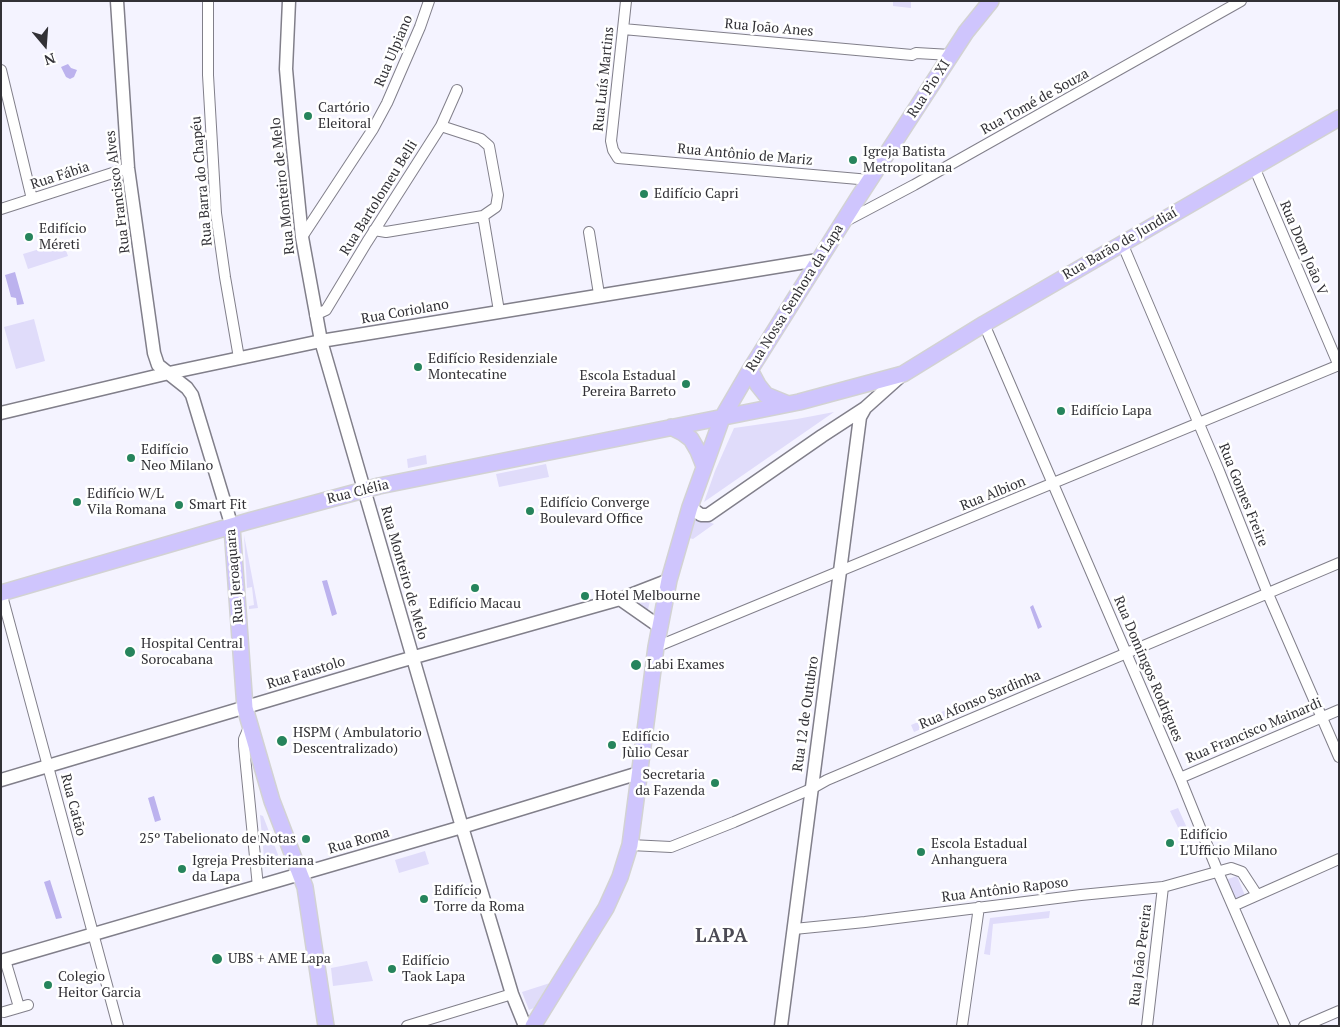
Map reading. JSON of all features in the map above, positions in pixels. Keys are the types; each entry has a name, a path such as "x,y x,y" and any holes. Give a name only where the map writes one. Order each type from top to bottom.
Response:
{"main road":[{"name":"Rua Pio XI","path":"870,180 966,32 991,1"},
{"name":"Rua Barão de Jundiaí","path":"788,404 845,391 904,374 984,324 1339,118"},
{"name":"Rua Nossa Senhora da Lapa","path":"690,507 722,418 818,260 870,180"},
{"path":"750,370 766,395 788,404"},
{"name":"Rua Clélia","path":"1,593 364,490 788,404"},
{"path":"671,427 683,432 691,439 704,466"},
{"path":"533,1026 606,908 620,877 630,845 656,647 670,580 690,507"},
{"name":"Rua Jeroaquara","path":"232,527 245,708 272,801 305,887 326,1026"}],"street":[{"name":"Rua Francisco Alves","path":"117,1 128,168 154,353 158,365 169,373"},
{"name":"Rua Barra do Chapéu","path":"208,1 208,75 216,213 239,358"},
{"name":"Rua Monteiro de Melo","path":"289,1 286,69 302,237 315,315 462,827 512,994 525,1026"},
{"name":"Rua Ulpiano","path":"302,237 373,129 420,27 429,1"},
{"name":"Rua Luís Martins","path":"618,158 612,150 611,142 626,1"},
{"name":"Rua Tomé de Souza","path":"841,224 1241,1"},
{"name":"Rua João Anes","path":"623,29 912,55 916,58 948,59"},
{"path":"1,70 32,199"},
{"name":"Rua Bartolomeu Belli","path":"315,315 326,310 374,230 441,126 457,90"},
{"path":"374,230 386,232 483,216 493,210 498,201 489,146 481,140 441,126"},
{"name":"Rua Antônio de Mariz","path":"618,158 870,180"},
{"name":"Rua Dom João V","path":"1254,167 1339,366"},
{"name":"Rua Fábia","path":"1,209 128,168"},
{"path":"483,216 499,311"},
{"path":"589,232 599,294"},
{"name":"Rua Gomes Freire","path":"1122,243 1268,594 1339,757"},
{"name":"Rua Coriolano","path":"1,413 169,373 321,341 599,294 818,260"},
{"name":"Rua Domingos Rodrigues","path":"984,324 1285,1026"},
{"name":"Rua Albion","path":"656,647 1339,366"},
{"name":"Rua Jeroaquara","path":"169,373 187,388 192,395 232,527"},
{"path":"690,507 701,515 708,515 865,408 904,374"},
{"name":"Rua 12 de Outubro","path":"781,1026 860,418 865,408"},
{"name":"Rua Afonso Sardinha","path":"630,845 671,847 1339,563"},
{"name":"Rua Faustolo","path":"1,780 412,657 620,599 670,580"},
{"name":"Rua Catão","path":"1,593 118,1026"},
{"path":"620,599 660,627"},
{"name":"Rua Francisco Mainardi","path":"1180,778 1339,710"},
{"path":"250,725 244,739 244,746 258,887"},
{"name":"Rua Roma","path":"3,961 462,827 638,773"},
{"path":"1234,906 1339,860"},
{"name":"Rua Antônio Raposo","path":"794,929 1163,887 1232,868 1239,869 1257,896"},
{"name":"Rua João Pereira","path":"1147,1026 1163,887"},
{"path":"962,1026 979,907"},
{"path":"3,961 23,1006 4,1012"},
{"path":"407,1026 512,994"},
{"path":"1304,1026 1339,1011"}],"shaded area":[{"path":"893,1 911,1 911,8 893,6"},
{"path":"68,64 71,68 77,70 74,77 70,79 66,77 61,67"},
{"path":"63,242 68,256 28,269 23,254"},
{"path":"15,272 24,304 17,305 16,298 11,297 5,275"},
{"path":"34,319 45,361 16,369 4,327"},
{"path":"834,412 704,502 734,428"},
{"path":"426,455 427,464 408,468 407,459"},
{"path":"546,464 549,477 499,487 496,474"},
{"path":"697,517 714,524 693,539 689,538 694,523 693,518"},
{"path":"244,535 258,608 249,609 249,606 254,605 252,587 247,588"},
{"path":"327,580 337,614 332,616 322,581"},
{"path":"651,596 647,614 628,603 641,599"},
{"path":"1033,605 1042,627 1038,629 1030,607"},
{"path":"953,707 956,714 914,732 911,725"},
{"path":"154,796 161,820 155,822 148,798"},
{"path":"1178,808 1192,839 1185,842 1170,811"},
{"path":"260,815 263,816 282,865 265,868"},
{"path":"425,851 429,864 399,873 395,860"},
{"path":"1237,876 1246,898 1235,903 1225,880"},
{"path":"50,880 62,918 56,919 44,882"},
{"path":"1050,911 1049,918 993,924 990,955 984,954 990,918"},
{"path":"367,961 373,981 333,986 331,968"},
{"path":"550,983 534,1008 529,1010 522,992"}],"place":[{"name":"Cartório Eleitoral","path":"308,116"},
{"name":"Igreja Batista Metropolitana","path":"853,160"},
{"name":"Edifício Capri","path":"644,194"},
{"name":"Edifício Méreti","path":"29,237"},
{"name":"Edifício Residenziale Montecatine","path":"418,367"},
{"name":"Escola Estadual Pereira Barreto","path":"686,384"},
{"name":"Edifício Lapa","path":"1061,411"},
{"name":"Edifício Neo Milano","path":"131,458"},
{"name":"Edifício W/L Vila Romana","path":"77,502"},
{"name":"Smart Fit","path":"179,505"},
{"name":"Edifício Converge Boulevard Office","path":"530,511"},
{"name":"Edifício Macau","path":"475,588"},
{"name":"Hotel Melbourne","path":"585,596"},
{"name":"Hospital Central Sorocabana","path":"130,652"},
{"name":"Labi Exames","path":"636,665"},
{"name":"HSPM ( Ambulatorio Descentralizado)","path":"282,741"},
{"name":"Edifício Jùlio Cesar","path":"612,745"},
{"name":"Secretaria da Fazenda","path":"715,783"},
{"name":"25º Tabelionato de Notas","path":"306,839"},
{"name":"Edifício L'Ufficio Milano","path":"1170,843"},
{"name":"Escola Estadual Anhanguera","path":"921,852"},
{"name":"Igreja Presbiteriana da Lapa","path":"182,869"},
{"name":"Edifício Torre da Roma","path":"424,899"},
{"name":"UBS + AME Lapa","path":"217,959"},
{"name":"Edifício Taok Lapa","path":"392,969"},
{"name":"Colegio Heitor Garcia","path":"48,985"}],"district":[{"name":"LAPA","path":"722,937"}]}
